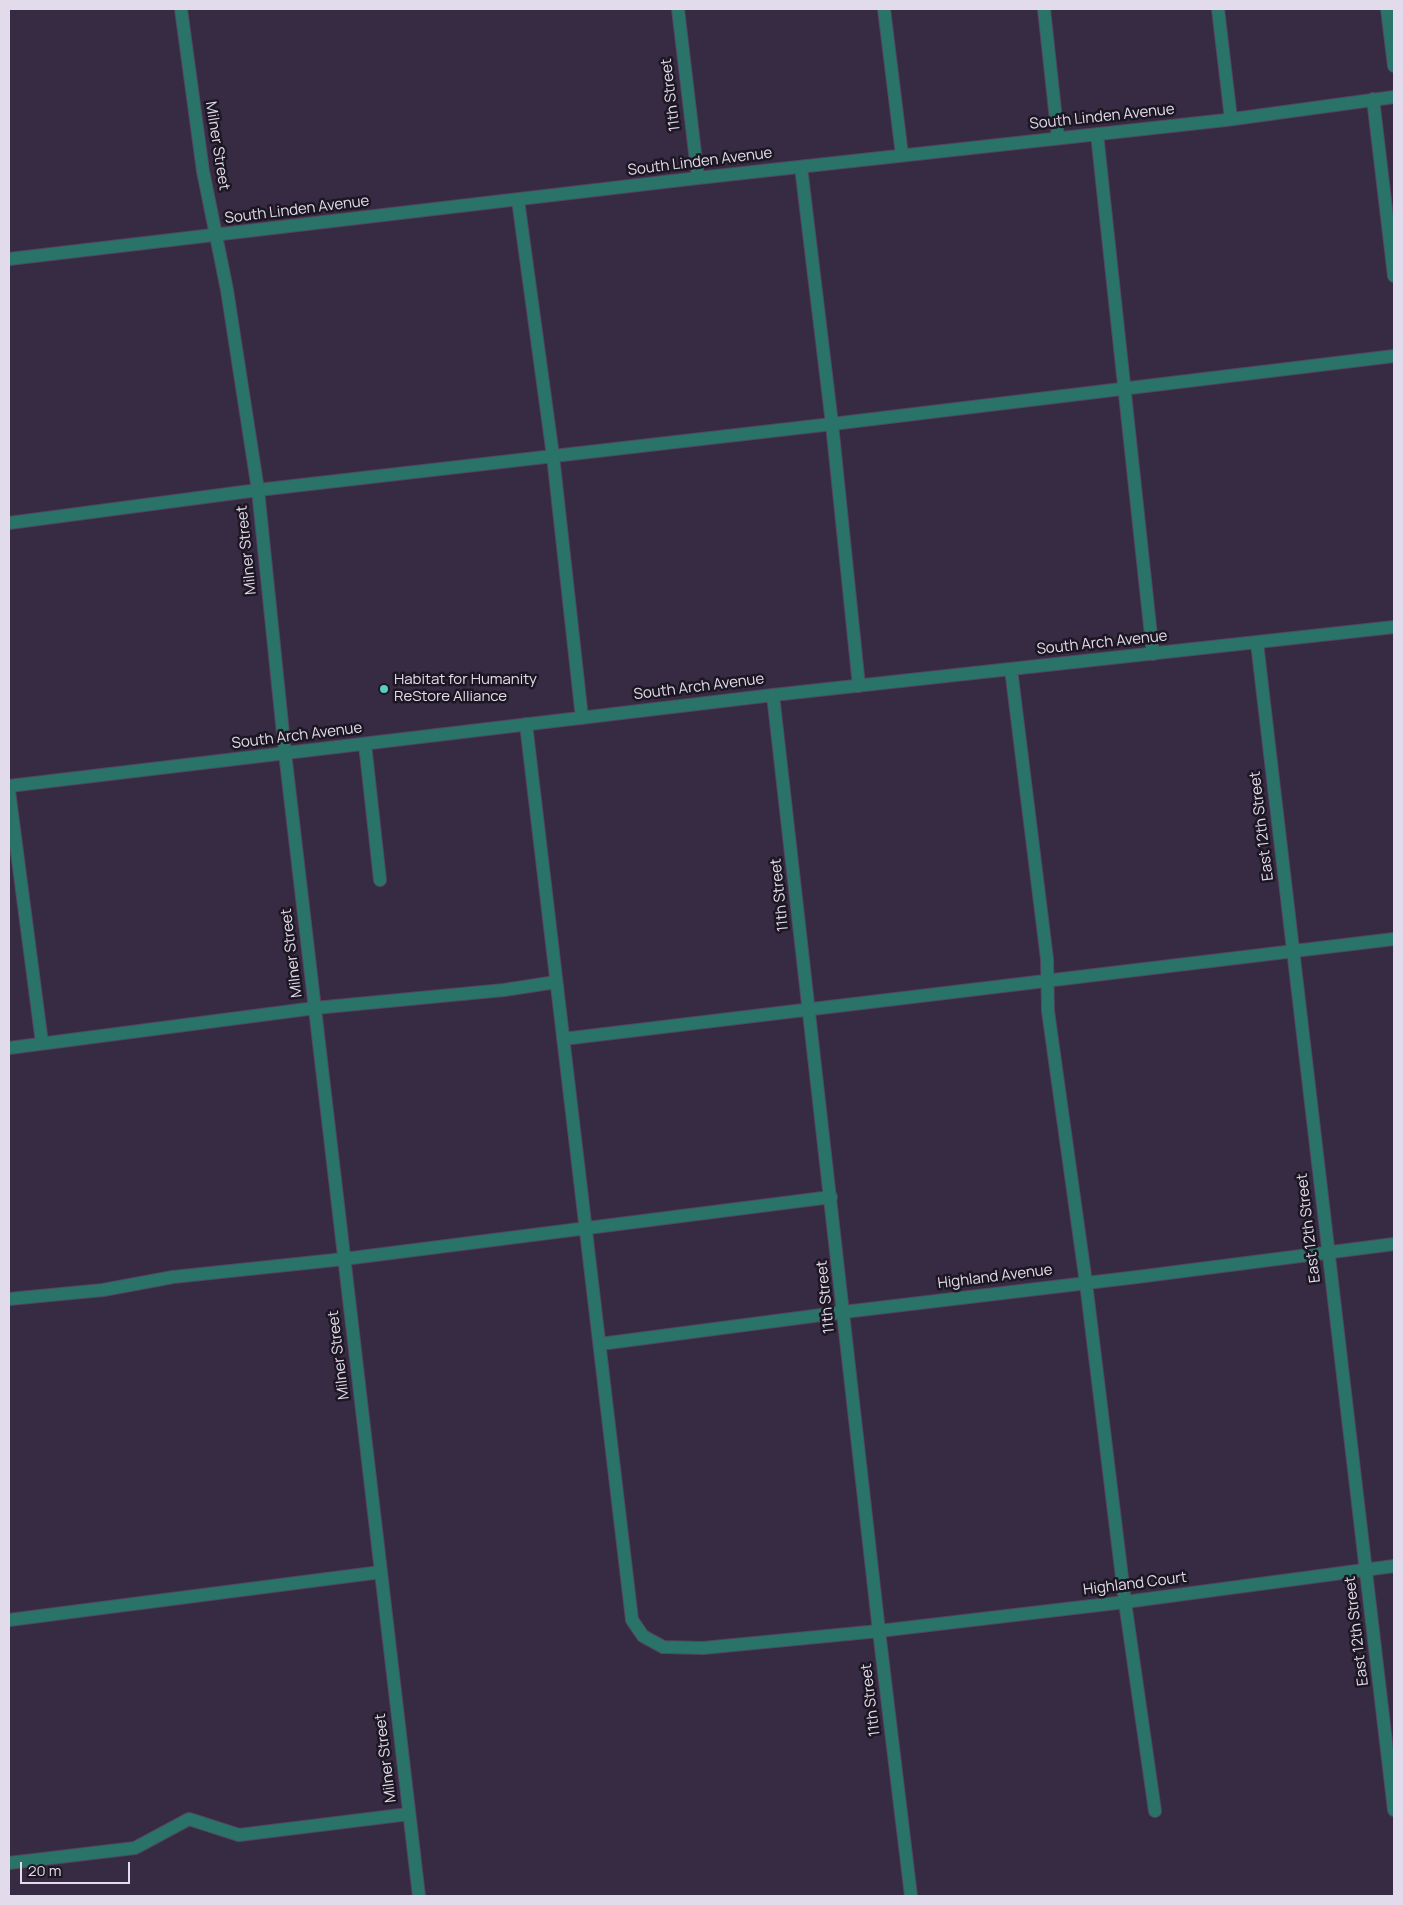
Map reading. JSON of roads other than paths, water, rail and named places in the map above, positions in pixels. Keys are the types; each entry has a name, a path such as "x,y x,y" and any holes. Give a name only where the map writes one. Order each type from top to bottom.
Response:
{"street":[{"name":"Milner Street","path":"181,9 203,170 227,290 258,490 285,753 419,1896"},
{"name":"11th Street","path":"678,9 698,178"},
{"path":"884,9 902,155"},
{"path":"1044,9 1058,138"},
{"path":"1218,9 1231,119"},
{"path":"1386,9 1394,66"},
{"name":"South Linden Avenue","path":"9,259 698,178 1231,119 1394,97"},
{"path":"1373,99 1394,276"},
{"path":"1097,134 1153,654"},
{"path":"802,167 832,424 859,686"},
{"path":"518,200 553,456 582,718"},
{"path":"9,523 258,490 832,424 1394,356"},
{"name":"South Arch Avenue","path":"9,786 773,695 1394,627"},
{"name":"East 12th Street","path":"1257,643 1394,1810"},
{"path":"1012,669 1047,959 1048,1010 1086,1283 1125,1602 1155,1811"},
{"name":"11th Street","path":"773,695 879,1631 911,1896"},
{"name":"Highland Court","path":"526,724 632,1620 643,1636 663,1648 703,1648 879,1631 1125,1602 1394,1566"},
{"path":"365,744 380,880"},
{"path":"9,792 42,1043"},
{"path":"563,1039 1394,939"},
{"path":"9,1048 315,1008 504,990 556,982"},
{"path":"9,1299 103,1290 173,1277 344,1259 831,1197"},
{"name":"Highland Avenue","path":"600,1344 1394,1244"},
{"path":"9,1620 381,1572"},
{"path":"9,1863 135,1848 189,1819 239,1835 409,1814"}],"place":[{"name":"Habitat for Humanity ReStore Alliance","path":"384,689"}]}
